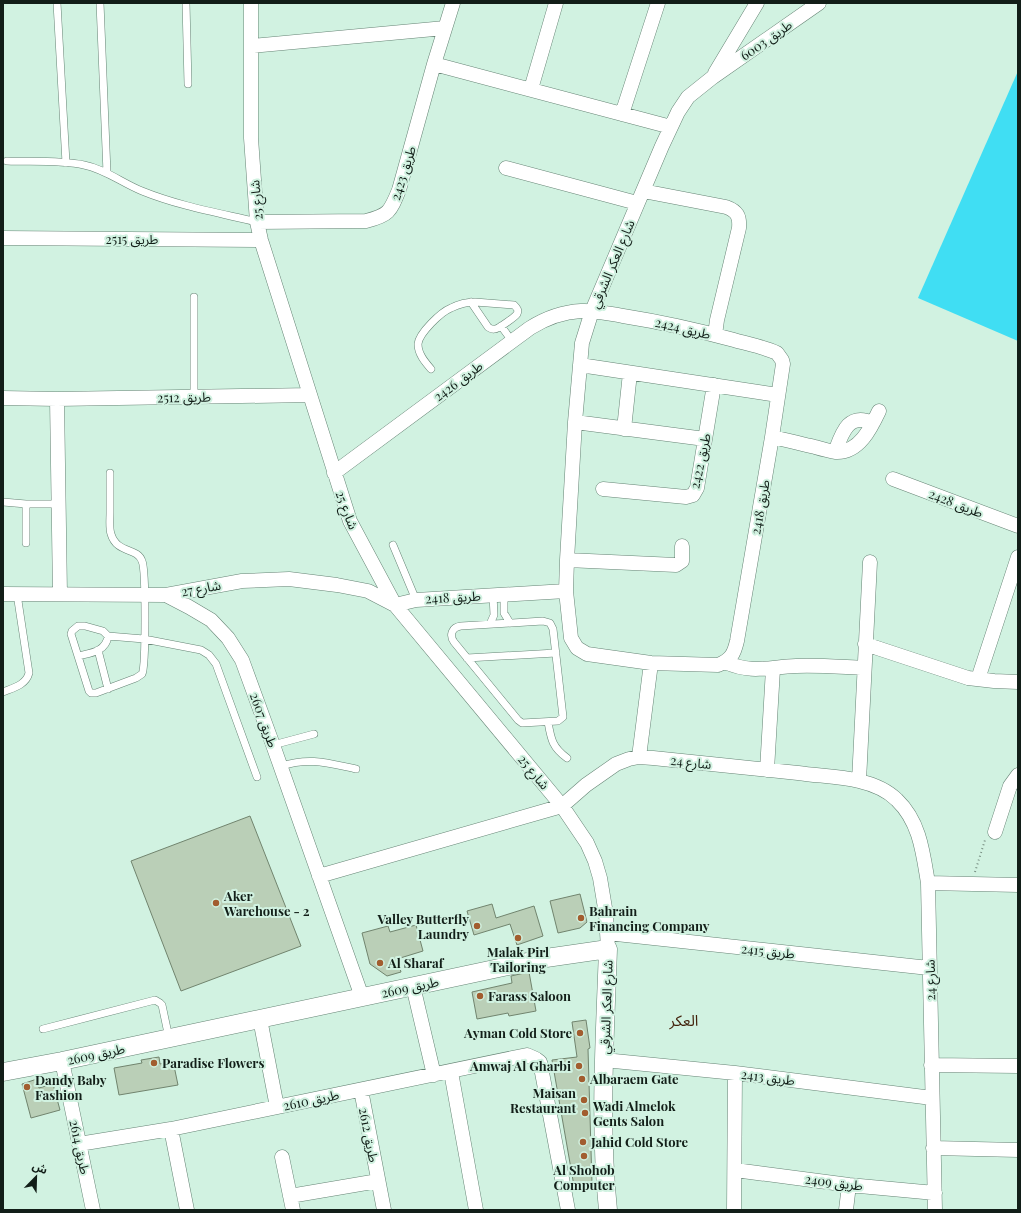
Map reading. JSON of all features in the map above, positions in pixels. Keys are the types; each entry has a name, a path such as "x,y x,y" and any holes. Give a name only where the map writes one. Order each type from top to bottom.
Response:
{"street":[{"name":"شارع 25","path":"251,3 251,138 257,222 260,240 350,521 395,605 562,806 587,843 595,860 600,878 608,941"},
{"name":"طريق 2423","path":"257,222 366,222 380,218 391,209 399,190 434,64 453,3"},
{"path":"530,89 556,3"},
{"path":"622,114 658,3"},
{"name":"شارع العكر الشرقي","path":"566,591 575,422 580,365 585,332 592,311 640,197 678,112 688,97 713,77 757,3"},
{"name":"طريق 6003","path":"713,77 819,3"},
{"path":"251,46 445,28"},
{"path":"434,64 671,127"},
{"path":"506,168 640,197 726,207 735,210 740,218 739,228 717,320 715,335"},
{"name":"طريق 2515","path":"3,238 260,240"},
{"name":"طريق 2424","path":"592,311 642,319 715,335 773,351"},
{"name":"طريق 2426","path":"334,474 512,341 542,321 568,312 592,311"},
{"name":"طريق 2418","path":"725,662 731,658 735,651 772,437 783,364 778,353 773,351"},
{"path":"580,365 778,395"},
{"path":"624,429 630,373"},
{"name":"طريق 2422","path":"603,489 686,497 693,495 697,488 714,386"},
{"name":"طريق 2512","path":"3,398 57,399 310,395"},
{"path":"57,399 60,594"},
{"path":"772,437 835,452 846,450 855,446 866,435 876,417 856,420 846,426 835,452"},
{"path":"575,422 705,439"},
{"name":"طريق 2428","path":"893,479 1018,526"},
{"path":"567,560 676,565 682,561 682,546"},
{"path":"978,679 1018,557"},
{"path":"859,781 870,562"},
{"name":"شارع 27","path":"10,594 166,595 242,581 289,579 337,585 368,591 395,605"},
{"path":"566,591 571,638 576,648 587,654 651,663 710,666 725,662 746,669 759,670 803,666 864,668"},
{"name":"طريق 2418","path":"395,605 416,600 566,591"},
{"name":"طريق 2607","path":"166,595 189,606 211,620 236,649 246,671 273,745 362,997"},
{"path":"865,644 955,674 978,679 1018,682"},
{"path":"640,757 651,663"},
{"path":"768,770 773,669"},
{"name":"شارع 24","path":"562,806 604,771 616,764 640,757 859,781 881,788 896,799 908,812 917,828 922,845 928,883 935,1210"},
{"path":"995,832 1010,786 1018,775"},
{"path":"320,876 562,806"},
{"path":"928,883 1018,884"},
{"name":"شارع العكر الشرقي","path":"608,941 604,1060 604,1173 608,1210"},
{"name":"طريق 2415","path":"608,941 929,968"},
{"name":"طريق 2609","path":"3,1072 62,1061 546,958 608,941"},
{"path":"413,986 434,1075"},
{"path":"260,1019 277,1107"},
{"name":"طريق 2610","path":"79,1144 171,1129 451,1072 522,1056 532,1057 540,1062 568,1210"},
{"name":"طريق 2413","path":"604,1060 735,1073 932,1098"},
{"name":"طريق 2614","path":"62,1061 93,1210"},
{"path":"931,1065 1018,1066"},
{"path":"451,1072 476,1210"},
{"path":"734,1210 735,1073"},
{"name":"طريق 2612","path":"361,1090 384,1210"},
{"path":"171,1129 187,1210"},
{"path":"933,1148 1018,1150"},
{"name":"طريق 2612","path":"282,1157 291,1203 378,1181"},
{"name":"طريق 2409","path":"735,1170 849,1185 934,1193"},
{"path":"846,1210 849,1185"}],"lane":[{"path":"57,3 66,163"},
{"path":"100,3 107,173"},
{"path":"186,3 188,84"},
{"path":"7,161 83,164 107,173 135,188 170,201 257,222"},
{"path":"194,297 194,397"},
{"path":"431,369 421,356 418,345 421,335 444,311 457,305 471,302 512,305 518,309 517,314 501,326 494,329 488,327 471,302"},
{"path":"501,326 512,341"},
{"path":"110,473 111,536 118,545 137,554 142,561 144,596 144,639 144,668 142,674 139,676 93,693 89,691 71,634 74,628 78,626 85,626 105,632 108,636 144,639 205,652 213,659 257,777"},
{"path":"3,502 58,504"},
{"path":"26,504 26,543"},
{"path":"393,545 416,600"},
{"path":"3,692 23,683 27,679 29,673 10,594"},
{"path":"498,595 504,613 510,623"},
{"path":"490,624 494,615 498,595"},
{"path":"544,621 550,623 553,629 563,717 558,721 520,722 452,640 451,636 453,630 461,626 510,623 544,621"},
{"path":"78,656 98,650 106,645 108,636"},
{"path":"98,650 108,688"},
{"path":"467,658 556,653"},
{"path":"548,722 552,742 559,752 567,758"},
{"path":"273,745 314,734"},
{"path":"280,766 295,762 310,761 356,769"},
{"path":"43,1029 155,1000 162,1005 169,1038"}],"path":[{"path":"970,884 987,836 990,833 995,832"}],"water":[{"path":"1018,71 1018,341 918,298"}],"building":[{"name":"Aker Warehouse - 2","path":"250,816 301,946 181,991 131,861"},
{"path":"580,894 587,922 580,928 558,933 550,901"},
{"path":"492,904 496,918 534,906 543,936 517,945 510,924 474,935 467,911"},
{"path":"416,925 423,951 397,959 401,972 387,976 370,964 362,933 388,926 390,932"},
{"path":"529,972 536,1011 509,1016 508,1013 477,1019 472,992 512,983 511,976"},
{"path":"586,1020 590,1048 588,1049 592,1184 574,1186 552,1060 577,1057 572,1022"},
{"path":"159,1057 160,1064 173,1061 178,1085 119,1095 114,1068 142,1063 141,1060"},
{"path":"37,1079 39,1088 53,1084 60,1110 31,1118 22,1084"}],"place":[{"name":"Aker Warehouse - 2","path":"216,903"},
{"name":"Bahrain Financing Company","path":"581,918"},
{"name":"Valley Butterfly Laundry","path":"477,926"},
{"name":"Malak Pirl Tailoring","path":"518,938"},
{"name":"Al Sharaf","path":"380,963"},
{"name":"Farass Saloon","path":"480,996"},
{"name":"Ayman Cold Store","path":"580,1033"},
{"name":"Paradise Flowers","path":"154,1063"},
{"name":"Amwaj Al Gharbi","path":"579,1066"},
{"name":"Albaraem Gate","path":"582,1079"},
{"name":"Dandy Baby Fashion","path":"27,1087"},
{"name":"Maisan Restaurant","path":"584,1100"},
{"name":"Wadi Almelok Gents Salon","path":"585,1113"},
{"name":"Jahid Cold Store","path":"583,1142"},
{"name":"Al Shohob Computer","path":"584,1156"}],"district":[{"name":"العكر","path":"684,1021"}]}
